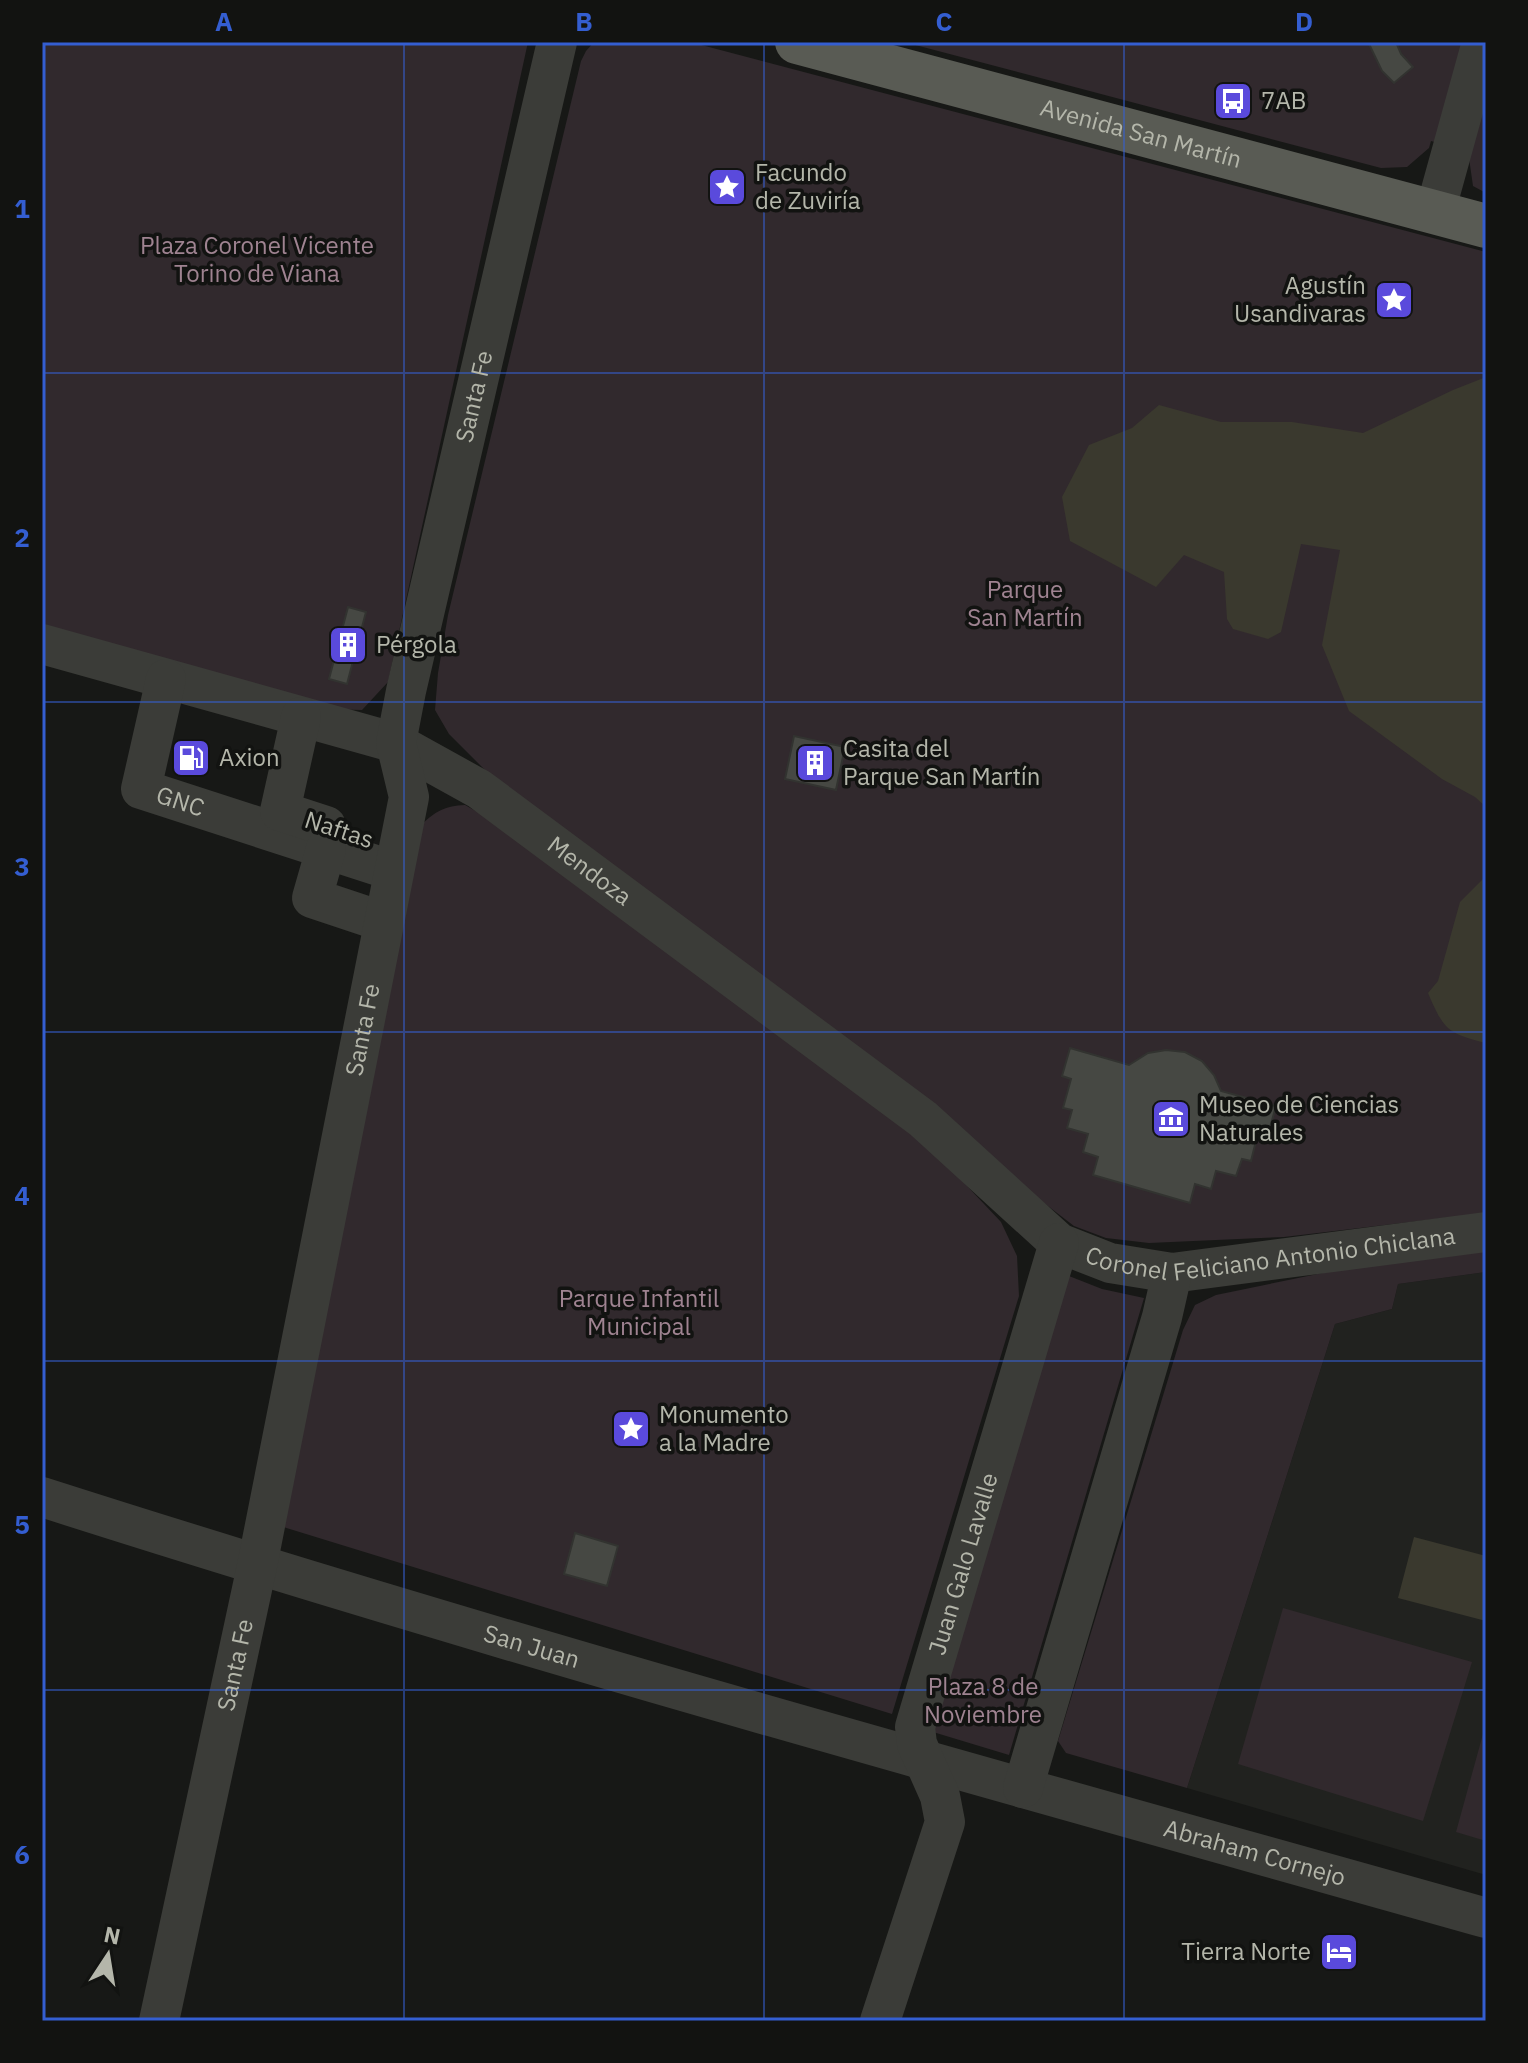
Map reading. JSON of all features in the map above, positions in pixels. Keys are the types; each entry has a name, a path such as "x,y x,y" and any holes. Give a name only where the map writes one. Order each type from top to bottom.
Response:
{"main road":[{"name":"Avenida San Martín","path":"797,42 1486,226"}],"street":[{"name":"Santa Fe","path":"159,2021 257,1566 409,797 396,743 409,677 557,42"},
{"path":"1435,212 1482,42"},
{"name":"Mendoza","path":"42,644 396,743 479,789 923,1119 1059,1243"},
{"name":"GNC","path":"166,679 141,789 326,849 396,860"},
{"name":"Naftas","path":"301,717 280,811 396,860"},
{"path":"326,849 312,898 384,922"},
{"name":"Coronel Feliciano Antonio Chiclana","path":"1059,1243 1110,1263 1172,1273 1486,1232"},
{"name":"Juan Galo Lavalle","path":"880,2021 945,1822 940,1796 917,1744 915,1727 1059,1243"},
{"path":"1023,1788 1162,1317 1172,1273"},
{"name":"San Juan","path":"42,1497 257,1566 1023,1788"},
{"name":"Abraham Cornejo","path":"1023,1788 1486,1918"}],"shaded area":[{"path":"1486,377 1486,807 1349,711 1322,645 1340,550 1301,544 1281,632 1268,639 1233,629 1227,619 1224,572 1184,555 1156,587 1070,541 1062,497 1089,445 1132,428 1159,405 1221,422 1292,422 1363,433"},
{"path":"1486,876 1486,1043 1448,1028 1428,993 1438,981 1460,902"},
{"path":"1486,1272 1486,1875 1187,1788 1335,1324 1392,1309 1398,1284"},
{"path":"1414,1537 1486,1556 1486,1621 1398,1598"}],"green space":[{"name":"Plaza Coronel Vicente Torino de Viana","path":"42,42 528,42 388,682 362,710 323,709 42,628"},
{"name":"Parque San Martín","path":"594,42 690,42 1486,252 1486,1213 1284,1237 1149,1243 1106,1238 1074,1226 499,784 449,734 435,710 448,615 581,61"},
{"path":"904,42 1486,42 1486,193 1473,186 1469,158 1453,147 1431,141 1429,148 1407,167 1381,168"},
{"name":"Parque Infantil Municipal","path":"465,805 488,818 918,1134 1001,1222 1017,1256 1019,1296 892,1714 280,1526 422,824 441,810"},
{"path":"1486,1248 1486,1272 1398,1284 1392,1309 1335,1324 1187,1788 1066,1753 1058,1741 1183,1330 1195,1305 1216,1295 1376,1262"},
{"name":"Plaza 8 de Noviembre","path":"1069,1276 1102,1289 1144,1298 1009,1755 933,1732"},
{"path":"1283,1608 1472,1662 1423,1821 1238,1764"},
{"path":"1486,1723 1486,1841 1456,1832"}],"building":[{"path":"1368,42 1396,42 1401,54 1413,67 1394,83 1382,71"},
{"name":"Pérgola","path":"348,607 366,612 347,684 329,679"},
{"name":"Casita del Parque San Martín","path":"794,736 845,747 836,790 785,779"},
{"name":"Museo de Ciencias Naturales","path":"1070,1048 1129,1065 1148,1053 1166,1050 1185,1052 1202,1061 1214,1075 1221,1091 1276,1106 1268,1135 1258,1133 1251,1161 1242,1159 1236,1176 1216,1171 1211,1189 1195,1184 1190,1203 1093,1175 1098,1157 1083,1152 1088,1134 1067,1128 1072,1110 1063,1108 1071,1079 1062,1076"},
{"path":"575,1533 618,1546 607,1586 564,1574"}],"place":[{"name":"7AB","path":"1233,101"},
{"name":"Facundo de Zuviría","path":"727,187"},
{"name":"Agustín Usandivaras","path":"1394,300"},
{"name":"Pérgola","path":"348,645"},
{"name":"Axion","path":"191,758"},
{"name":"Casita del Parque San Martín","path":"815,763"},
{"name":"Museo de Ciencias Naturales","path":"1171,1119"},
{"name":"Monumento a la Madre","path":"631,1429"},
{"name":"Tierra Norte","path":"1339,1952"}]}
